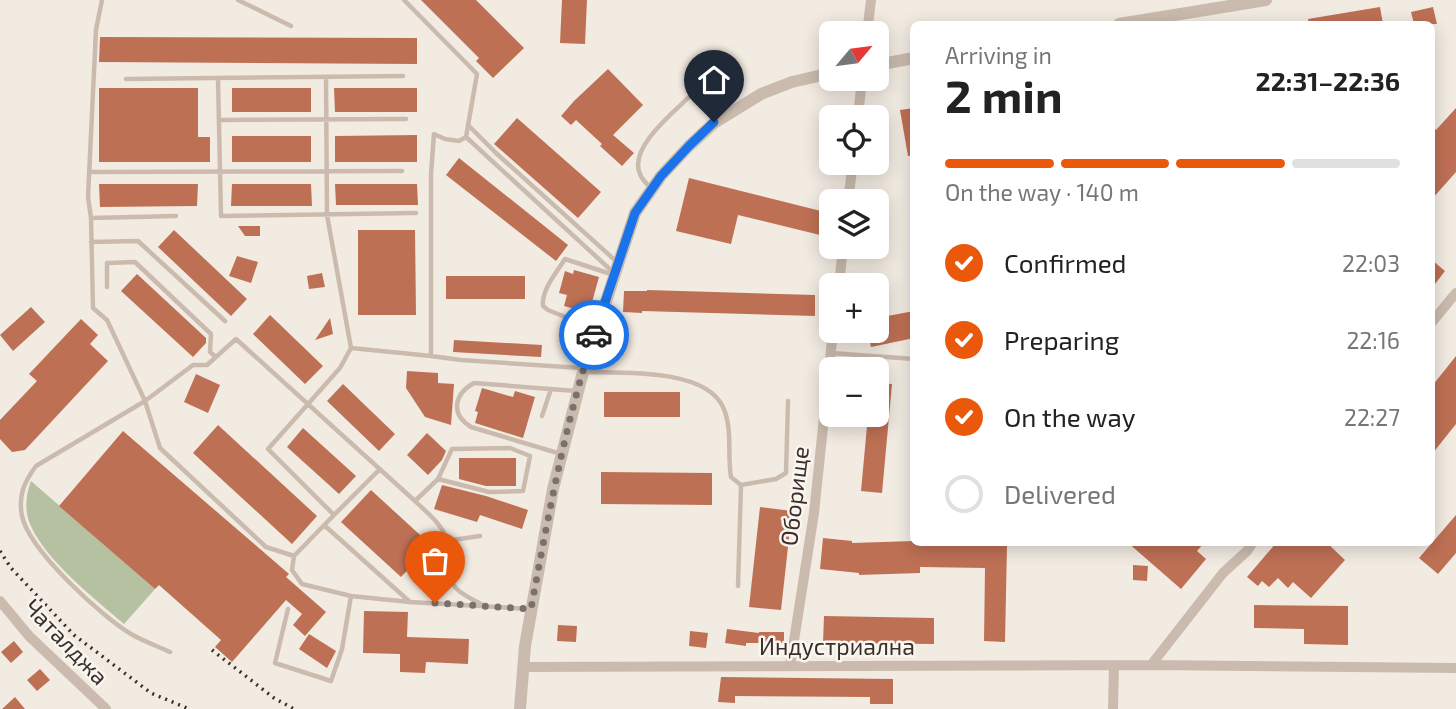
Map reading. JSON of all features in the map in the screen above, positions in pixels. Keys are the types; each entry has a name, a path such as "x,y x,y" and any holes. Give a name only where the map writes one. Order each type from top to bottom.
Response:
{"street":[{"path":"868,21 871,0"},
{"path":"1137,21 1266,0"},
{"path":"889,63 910,59"},
{"path":"520,709 531,609 562,454 583,370 635,213 652,188 714,122 761,94 792,82 819,76"},
{"path":"1435,318 1456,294"},
{"name":"Оборище","path":"790,666 814,513 832,343"},
{"path":"1152,666 1223,573 1250,546"},
{"name":"Чаталджа","path":"0,601 29,636 105,709"},
{"path":"1113,709 1114,666"},
{"name":"Индустриална","path":"523,667 1456,668"}],"lane":[{"path":"102,0 96,30 88,197 93,308 107,320 145,401 160,449 266,547 294,556"},
{"path":"238,0 290,26"},
{"path":"404,0 477,74 466,136 459,141 434,134 431,174 431,356"},
{"path":"126,79 403,76"},
{"path":"326,77 327,215 351,348 340,368 268,449 334,515"},
{"path":"218,79 221,216 416,213"},
{"path":"652,188 638,171 642,149 653,132 690,96"},
{"path":"219,120 406,119"},
{"path":"468,125 616,270"},
{"path":"466,136 616,270"},
{"path":"89,172 402,171"},
{"path":"91,218 176,216"},
{"path":"92,242 138,241 225,321"},
{"path":"596,330 548,310 543,306 542,300 565,259 616,270"},
{"path":"107,287 107,263 135,262 211,334 210,352 216,357"},
{"path":"170,652 132,635 93,604 53,564 28,532 23,516 24,486 36,466 145,401 193,365 207,365 236,339 438,525 445,536 450,581 456,590 485,607"},
{"path":"351,348 461,360 653,374 682,379 711,391 722,406 730,435 728,459 731,477 741,485 776,479 786,473 788,401"},
{"path":"831,353 910,359"},
{"path":"562,454 471,427 461,419 457,408 459,396 465,388 474,383 578,392"},
{"path":"542,416 551,389"},
{"path":"415,501 438,479 452,449 510,448 530,456 523,491 489,492 438,479"},
{"path":"380,469 294,556 292,570 302,584 351,596 531,609"},
{"path":"738,586 741,485"},
{"path":"324,525 410,602"},
{"path":"446,541 480,536"},
{"path":"288,609 275,663 331,681 342,649 351,596"}],"green space":[{"path":"31,481 155,589 124,624 71,578 37,538 26,508"}],"building":[{"path":"421,0 476,0 524,48 493,78 476,61 479,58"},
{"path":"562,0 587,0 585,44 560,43"},
{"path":"1380,7 1382,21 1308,21"},
{"path":"1433,7 1437,24 1435,21 1413,21 1411,12"},
{"path":"100,37 417,38 417,64 99,62"},
{"path":"608,69 643,105 613,135 634,153 622,166 576,120 571,125 561,116"},
{"path":"99,88 198,88 198,137 210,137 210,162 99,162"},
{"path":"232,88 311,88 311,112 232,112"},
{"path":"334,88 417,88 417,112 335,112"},
{"path":"1456,108 1456,172 1435,196 1435,129"},
{"path":"910,109 910,156 908,156 900,110"},
{"path":"517,118 601,192 578,218 494,144"},
{"path":"417,135 417,162 335,162 335,136"},
{"path":"232,136 311,136 311,162 232,162"},
{"path":"459,158 568,245 556,261 446,175"},
{"path":"689,178 819,210 819,235 738,215 731,244 676,231"},
{"path":"99,184 198,184 197,206 100,207"},
{"path":"232,184 311,184 312,206 231,206"},
{"path":"335,184 417,184 418,205 336,205"},
{"path":"238,226 260,226 260,236 245,236"},
{"path":"174,230 247,299 231,316 158,247"},
{"path":"358,230 415,230 416,315 358,315"},
{"path":"237,256 258,262 251,283 229,276"},
{"path":"1435,263 1445,271 1435,284"},
{"path":"574,270 599,277 589,313 564,306 567,295 559,293 565,271 573,274"},
{"path":"322,273 325,287 309,289 307,276"},
{"path":"137,274 206,338 206,343 193,357 121,291"},
{"path":"446,276 525,276 525,299 446,299"},
{"path":"624,291 815,295 815,316 623,312"},
{"path":"31,307 45,322 13,351 0,335"},
{"path":"910,312 910,339 871,347 870,343 889,343 889,316"},
{"path":"270,315 323,366 305,384 253,334"},
{"path":"330,318 333,334 315,340"},
{"path":"81,319 98,335 90,344 108,361 25,450 12,452 0,439 0,420 37,381 29,374"},
{"path":"454,340 542,345 541,357 453,352"},
{"path":"1456,356 1456,424 1435,450 1435,382"},
{"path":"407,371 438,373 438,383 454,384 451,425 425,417 406,388"},
{"path":"196,374 220,385 208,413 184,402"},
{"path":"343,384 395,434 379,451 327,401"},
{"path":"889,384 892,384 889,417"},
{"path":"482,388 513,397 515,391 535,397 523,438 475,423 478,412 475,411"},
{"path":"604,392 680,392 680,417 604,417"},
{"path":"218,425 317,516 292,544 193,453"},
{"path":"867,427 888,427 882,493 861,491"},
{"path":"303,428 356,476 339,494 287,447"},
{"path":"123,431 289,574 286,577 326,612 305,636 293,625 302,614 286,600 232,662 215,647 221,640 159,585 155,589 59,506"},
{"path":"427,433 446,451 442,460 428,475 407,455"},
{"path":"459,458 516,458 516,486 486,486 459,479"},
{"path":"601,472 712,473 712,505 601,504"},
{"path":"442,485 528,510 522,529 480,515 477,522 434,509"},
{"path":"371,490 431,545 401,577 341,522"},
{"path":"760,507 792,511 781,610 749,607"},
{"path":"1456,515 1456,553 1438,574 1419,558 1429,546 1435,546 1435,539"},
{"path":"823,538 852,543 910,541 910,546 1007,546 1005,642 984,641 985,568 920,567 920,573 859,575 820,569"},
{"path":"1132,546 1201,546 1197,551 1206,559 1181,589"},
{"path":"1274,546 1330,546 1345,560 1311,598 1293,582 1288,588 1278,578 1269,587 1262,581 1258,586 1247,577"},
{"path":"1133,565 1148,566 1147,581 1133,580"},
{"path":"1254,605 1348,606 1348,645 1304,644 1304,629 1254,628"},
{"path":"364,611 408,612 407,637 469,639 468,664 426,662 425,673 400,672 400,654 363,653"},
{"path":"824,616 934,618 934,644 823,643"},
{"path":"558,625 577,626 576,642 557,641"},
{"path":"727,629 759,633 784,632 784,643 746,643 746,646 725,643"},
{"path":"690,631 708,633 706,648 689,646"},
{"path":"309,634 336,651 327,668 299,649"},
{"path":"14,641 23,652 11,663 1,652"},
{"path":"40,669 50,680 37,691 27,680"},
{"path":"721,677 893,679 893,704 870,704 870,697 735,696 735,703 718,702"},
{"path":"15,697 25,709 2,709"}],"railway":[{"path":"0,551 11,568 74,635 151,693 189,709"},
{"path":"212,650 274,698 294,709"}],"way so far":[{"path":"435,603 531,609 554,489 582,372 594,335"}],"route":[{"path":"594,335 635,213 661,176 714,122"}]}
